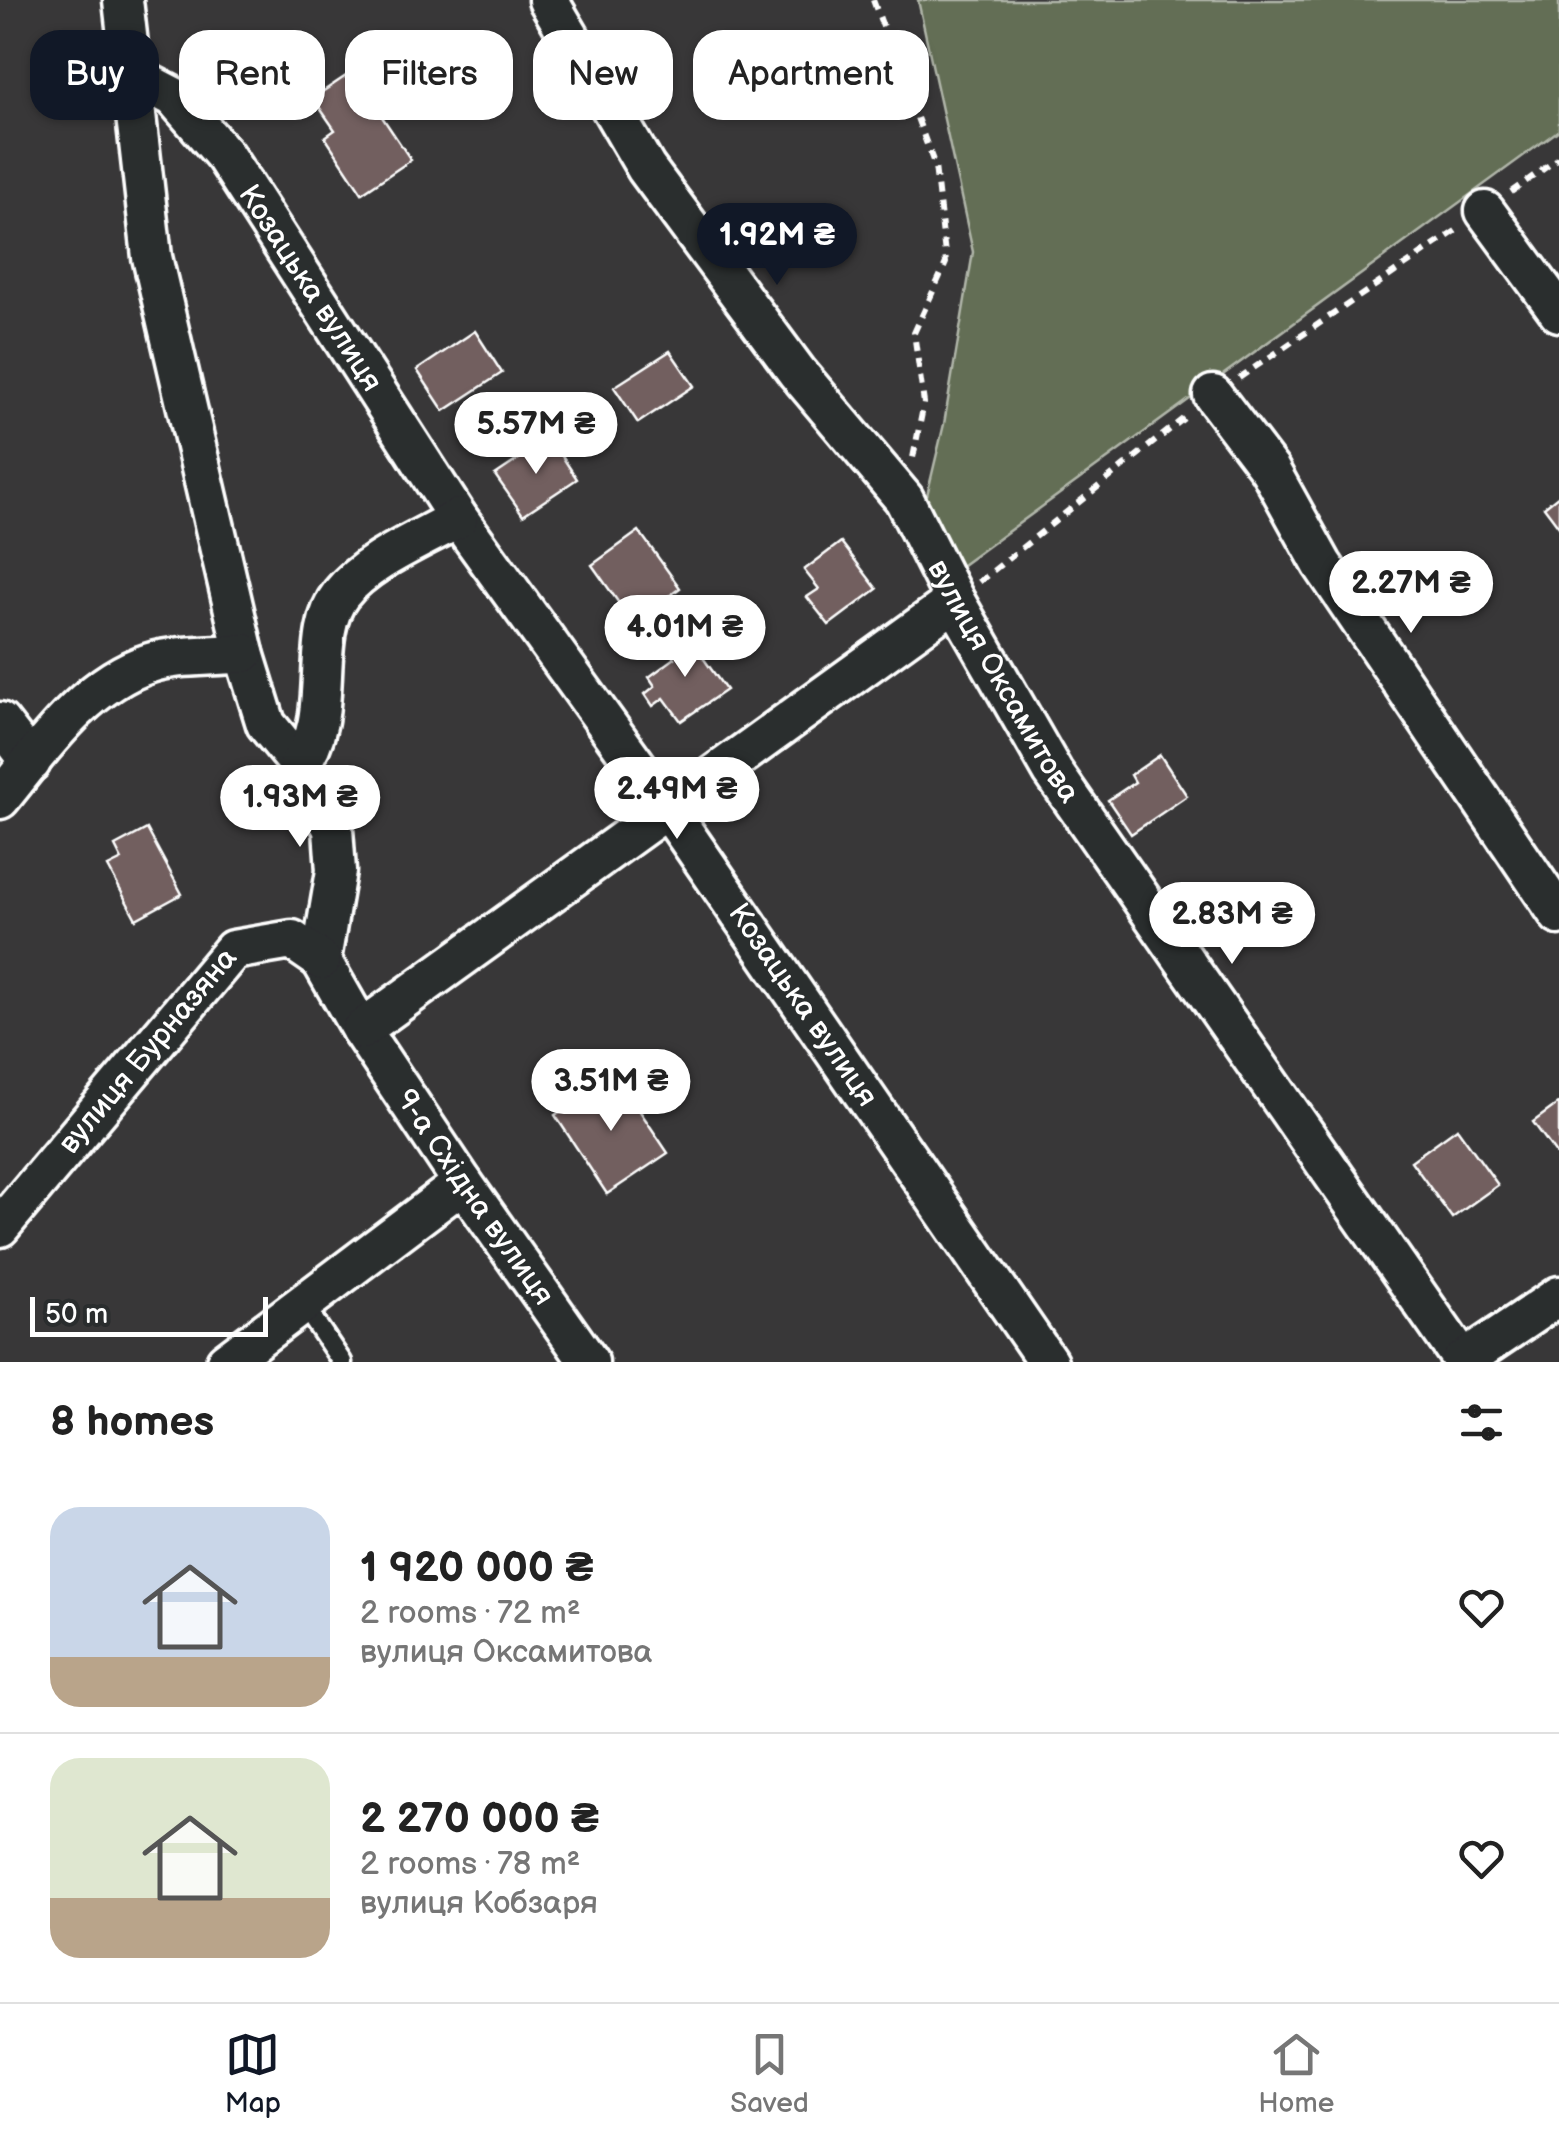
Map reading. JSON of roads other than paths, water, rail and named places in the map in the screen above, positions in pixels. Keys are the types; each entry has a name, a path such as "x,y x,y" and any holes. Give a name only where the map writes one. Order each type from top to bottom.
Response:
{"street":[{"path":"123,0 126,30"},
{"name":"вулиця Оксамитова","path":"548,0 646,168 798,372 904,499 955,601 1053,772 1462,1361"},
{"name":"Козацька вулиця","path":"159,89 174,97 225,156 458,518 666,808 1048,1362"},
{"path":"136,120 152,257 244,654 266,724 299,764 332,829 336,871 321,960"},
{"path":"1485,211 1559,312"},
{"path":"1213,395 1270,470 1322,564 1559,915"},
{"path":"299,764 314,746 330,626 339,596 359,576 458,518"},
{"path":"361,1030 955,601"},
{"path":"0,799 84,704 120,674 154,661 244,654"},
{"path":"0,722 30,762"},
{"name":"вулиця Бурназяна","path":"0,1227 233,950 292,940 321,960"},
{"name":"9-а Східна вулиця","path":"321,960 361,1030 462,1184 589,1362"},
{"path":"226,1362 462,1184"},
{"path":"1462,1361 1559,1296"}],"lane":[{"path":"303,1304 342,1362"}]}
